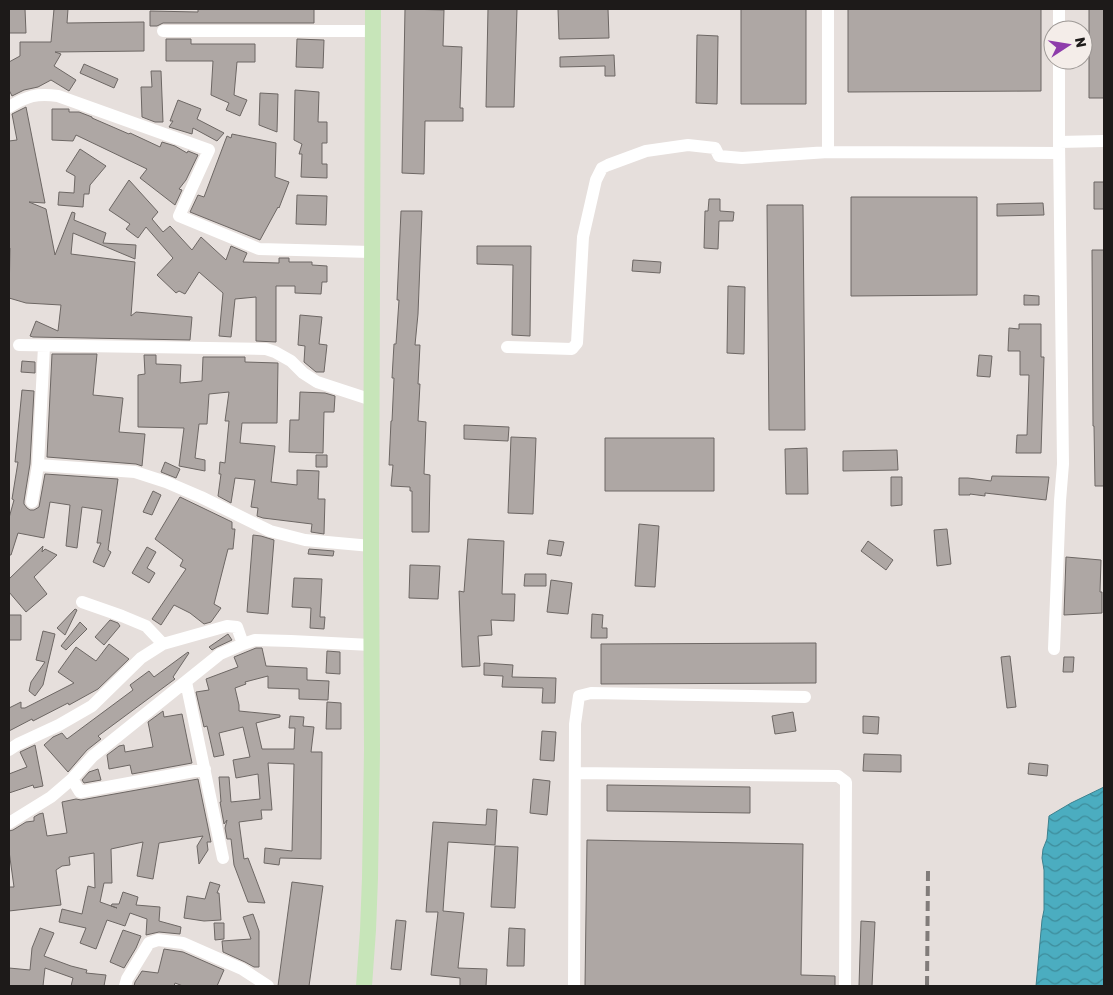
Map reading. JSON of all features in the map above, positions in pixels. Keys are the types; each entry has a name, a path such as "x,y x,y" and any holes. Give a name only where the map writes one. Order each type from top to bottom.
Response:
{"main road":[{"path":"364,986 370,878 372,750 371,252 373,9"}],"street":[{"path":"828,9 828,152"},
{"path":"163,32 372,31"},
{"path":"1054,649 1062,464 1059,70"},
{"path":"9,106 25,98 45,94 58,96 209,150 180,216 259,249 371,252"},
{"path":"507,347 572,349 577,343 583,238 596,180 602,168 646,151 688,145 715,148 719,156 742,158 828,152 1059,147 1104,140"},
{"path":"18,345 266,349 291,361 317,382 372,400"},
{"path":"32,502 38,465 44,346"},
{"path":"38,465 135,472 166,482 201,497 270,531 306,540 371,546"},
{"path":"82,602 146,626 163,644"},
{"path":"9,750 92,706 141,658 163,644 228,626 237,627 243,644"},
{"path":"9,823 51,797 72,779 93,756 220,654 255,640 371,645"},
{"path":"186,682 224,858"},
{"path":"574,986 575,773 576,724 579,696 591,694 804,697"},
{"path":"72,779 80,792 205,769"},
{"path":"575,773 838,776 846,782 845,986"},
{"path":"125,986 127,979 149,943 158,940 183,943 242,969 268,986"}],"water":[{"path":"1104,787 1104,986 1036,986 1044,910 1044,870 1042,858 1047,839 1049,816"}],"building":[{"path":"9,9 25,9 26,33 9,33"},
{"path":"54,9 68,9 67,23 144,22 144,51 55,52 61,54 54,66 76,80 69,91 51,80 38,87 24,90 12,96 9,90 9,62 20,56 20,42 51,42"},
{"path":"198,9 314,9 314,23 163,23 157,26 150,26 150,11 198,12"},
{"path":"405,9 444,10 443,46 462,47 460,108 463,108 463,121 425,121 424,174 402,173"},
{"path":"488,9 517,9 514,107 486,107"},
{"path":"558,9 608,9 609,38 559,39"},
{"path":"741,9 806,9 806,104 741,104"},
{"path":"848,9 1041,9 1041,91 848,92"},
{"path":"1089,9 1104,9 1104,98 1089,98 1089,70 1093,70 1093,20 1089,20"},
{"path":"697,35 718,36 717,104 696,103"},
{"path":"166,39 191,39 191,44 255,44 255,62 237,62 234,95 247,100 240,116 226,110 229,103 211,95 213,61 166,61"},
{"path":"297,39 324,40 323,68 296,67"},
{"path":"614,55 615,76 605,76 605,66 560,67 560,57"},
{"path":"84,64 118,79 114,88 80,73"},
{"path":"151,71 161,71 163,122 155,122 142,117 141,87 152,87"},
{"path":"295,90 319,92 318,122 327,122 327,143 322,143 322,164 327,164 327,178 301,177 302,154 299,154 302,144 294,140"},
{"path":"260,93 278,94 277,132 259,125"},
{"path":"178,100 201,109 197,119 224,133 217,141 193,128 192,134 169,127 173,121 170,121"},
{"path":"26,107 45,203 29,202 46,209 55,255 72,212 75,213 74,220 106,233 103,243 136,245 135,259 73,233 71,254 135,262 131,316 136,312 192,317 190,340 30,336 36,321 58,331 61,305 26,303 9,298 9,141 17,140 12,114"},
{"path":"52,109 69,109 69,112 79,112 160,147 162,142 175,146 187,153 188,151 198,155 186,180 179,189 182,190 175,205 140,178 147,169 76,135 73,141 52,140"},
{"path":"232,134 276,143 275,177 289,182 279,208 260,240 190,212 198,195 204,197 227,136 231,138"},
{"path":"80,149 106,166 90,185 89,194 84,194 83,207 58,205 59,192 74,193 75,176 66,171"},
{"path":"129,180 158,212 152,219 163,232 170,226 192,250 201,237 226,260 231,246 247,253 243,262 279,263 279,258 289,258 289,262 312,262 312,265 327,266 327,282 322,282 321,294 295,293 295,286 276,286 276,342 256,341 256,297 235,299 231,337 219,336 223,293 199,272 185,294 179,291 176,293 157,275 173,258 146,227 138,238 126,229 130,224 109,210"},
{"path":"1094,182 1104,182 1104,209 1094,209"},
{"path":"297,195 327,196 326,225 296,224"},
{"path":"851,197 977,197 977,295 851,296"},
{"path":"709,199 720,199 720,211 734,212 733,221 719,221 718,249 704,248 705,211 708,211"},
{"path":"1043,203 1044,215 997,216 997,204"},
{"path":"767,205 803,205 805,430 769,430"},
{"path":"401,211 422,211 415,345 420,345 418,421 426,422 424,474 430,475 429,532 412,532 412,491 410,491 410,487 391,486 393,465 389,465 394,344 396,344 399,300 397,300"},
{"path":"477,246 531,246 530,336 512,335 513,265 477,264"},
{"path":"1092,250 1104,250 1104,486 1095,486"},
{"path":"633,260 661,262 660,273 632,271"},
{"path":"728,286 745,287 744,354 727,353"},
{"path":"1024,295 1039,296 1039,305 1024,305"},
{"path":"300,315 322,317 319,344 327,345 324,372 316,372 304,362 305,346 298,345"},
{"path":"1019,324 1041,324 1041,357 1044,357 1041,453 1016,453 1017,435 1027,435 1029,375 1020,375 1020,351 1008,351 1009,328 1019,329"},
{"path":"52,354 97,354 93,395 123,398 119,432 145,434 142,466 47,457"},
{"path":"144,355 156,355 156,364 181,365 180,383 202,381 203,357 245,357 245,362 278,363 277,423 242,423 240,443 275,446 271,482 297,485 297,470 319,471 318,499 325,499 324,534 311,532 312,524 257,516 258,508 251,507 255,480 235,478 231,503 218,496 221,474 219,474 220,462 225,463 229,421 225,421 229,392 209,394 207,424 199,424 195,458 205,460 205,471 179,466 184,428 138,427 138,375 145,374"},
{"path":"979,355 992,356 990,377 977,376"},
{"path":"22,361 35,362 35,373 21,372"},
{"path":"22,390 34,391 30,464 24,501 27,508 34,510 39,507 45,474 118,479 108,550 111,552 104,567 93,562 101,543 97,543 102,510 82,507 77,548 66,546 70,505 50,502 44,538 18,533 11,555 9,555 9,518 14,500 12,499 18,462 15,462"},
{"path":"300,392 325,393 335,396 334,412 324,412 323,453 289,452 290,420 299,420"},
{"path":"464,425 509,427 508,441 464,439"},
{"path":"511,437 536,438 533,514 508,513"},
{"path":"605,438 714,438 714,491 605,491"},
{"path":"807,448 808,494 786,494 785,449"},
{"path":"897,450 898,470 843,471 843,451"},
{"path":"316,455 327,455 327,467 316,467"},
{"path":"165,462 180,469 176,478 161,472"},
{"path":"992,476 1049,477 1046,500 985,493 985,496 959,495 959,478 991,481"},
{"path":"891,477 902,477 902,505 891,506"},
{"path":"153,491 161,495 152,515 143,512"},
{"path":"180,497 232,522 232,529 235,529 233,549 228,549 214,604 221,608 211,622 204,624 190,613 174,605 161,625 152,619 186,569 180,566 183,560 155,539"},
{"path":"639,524 659,526 655,587 635,586"},
{"path":"947,529 951,564 937,566 934,530"},
{"path":"253,535 274,540 268,614 247,612"},
{"path":"468,539 504,541 502,594 515,594 514,621 491,620 492,635 478,636 480,666 462,667 459,591 464,592"},
{"path":"549,540 564,542 561,556 547,554"},
{"path":"868,541 893,560 886,570 861,551"},
{"path":"43,546 42,552 45,549 57,555 34,577 47,594 26,612 9,592 9,579"},
{"path":"147,547 156,552 147,568 155,573 149,583 132,573"},
{"path":"309,549 334,551 333,556 308,554"},
{"path":"1066,557 1101,560 1100,592 1102,592 1102,613 1064,615"},
{"path":"410,565 440,566 438,599 409,598"},
{"path":"525,574 546,574 546,586 524,586"},
{"path":"294,578 322,579 320,617 325,617 324,629 310,628 311,608 292,607"},
{"path":"551,580 572,583 568,614 547,612"},
{"path":"75,609 77,610 65,635 57,628"},
{"path":"592,614 603,615 602,628 607,628 607,638 591,638"},
{"path":"9,615 21,615 21,640 9,640"},
{"path":"110,620 118,623 120,626 104,645 95,637"},
{"path":"80,622 87,629 66,650 61,646"},
{"path":"43,631 55,634 43,685 35,696 29,691 31,682 45,662 36,660"},
{"path":"228,634 232,640 212,650 209,647"},
{"path":"816,643 816,683 601,684 601,644"},
{"path":"109,644 129,659 98,689 69,705 68,703 9,731 9,708 21,702 21,708 25,708 74,683 58,672 76,647 96,661"},
{"path":"256,648 262,648 266,666 307,668 307,680 329,681 328,700 299,699 299,689 268,688 268,676 245,682 246,684 235,688 239,711 280,715 280,717 256,723 262,749 294,749 295,728 289,728 290,716 304,717 303,726 314,727 311,752 322,752 321,859 280,858 279,865 264,863 265,848 292,851 294,764 268,763 272,810 261,810 262,819 239,822 244,859 248,858 265,903 248,902 234,865 231,839 227,839 225,828 227,820 224,824 220,802 219,777 229,777 231,802 260,799 258,774 236,778 233,760 250,757 243,727 219,733 224,755 214,757 207,726 204,727 196,692 209,690 206,679 238,667 234,657"},
{"path":"327,651 340,652 340,674 326,673"},
{"path":"188,652 173,677 175,679 98,736 101,739 87,750 68,772 44,745 53,737 62,733 67,739 133,690 130,685 149,671 154,677"},
{"path":"1010,656 1016,707 1007,708 1001,657"},
{"path":"1064,657 1074,657 1073,672 1063,672"},
{"path":"484,663 513,665 512,677 556,678 555,703 542,703 543,688 502,687 503,676 484,675"},
{"path":"327,702 341,703 341,729 326,729"},
{"path":"163,711 164,717 182,714 192,763 132,774 130,765 109,769 107,755 119,746 124,745 125,752 153,747 148,722"},
{"path":"793,712 796,731 775,734 772,716"},
{"path":"863,716 879,717 878,734 863,733"},
{"path":"542,731 556,732 554,761 540,760"},
{"path":"35,745 43,786 34,788 33,785 9,793 9,774 27,767 20,752"},
{"path":"864,754 901,755 901,772 863,771"},
{"path":"1029,763 1048,765 1047,776 1028,774"},
{"path":"98,769 101,780 84,783 82,780 89,772"},
{"path":"198,779 211,842 207,842 208,850 199,864 197,846 203,836 159,843 153,879 137,876 143,842 111,849 112,883 104,883 100,902 111,906 112,904 119,904 123,892 138,897 136,905 160,907 159,921 181,927 180,934 159,932 146,935 147,919 130,913 125,926 107,920 96,949 80,943 86,928 59,922 62,909 82,914 88,886 95,888 94,853 69,857 70,865 62,866 56,870 61,905 9,911 9,887 14,887 9,851 9,831 26,822 34,821 34,817 43,813 47,836 67,833 62,802"},
{"path":"533,779 550,781 547,815 530,813"},
{"path":"607,785 750,787 750,813 607,811"},
{"path":"487,809 497,810 495,845 448,842 443,911 464,913 458,968 487,969 486,986 460,986 460,978 431,975 438,912 426,912 433,822 486,825"},
{"path":"587,840 803,844 801,975 835,976 835,986 585,986"},
{"path":"495,846 518,847 515,908 491,907"},
{"path":"210,882 220,885 217,893 219,893 221,920 204,921 184,918 187,896 205,899"},
{"path":"292,882 323,886 309,986 278,986"},
{"path":"253,914 259,931 259,967 254,967 223,952 222,941 251,939 243,917"},
{"path":"396,920 406,921 401,970 391,969"},
{"path":"861,921 875,922 872,986 859,986"},
{"path":"214,923 224,923 224,939 215,940"},
{"path":"40,928 54,933 44,956 87,970 86,973 106,975 104,986 71,986 73,978 45,968 43,986 9,986 9,968 30,970 32,948"},
{"path":"509,928 525,929 524,966 507,966"},
{"path":"123,930 141,936 124,968 110,962"},
{"path":"164,949 183,952 224,970 217,986 183,986 175,983 174,986 134,986 142,971 158,973"}],"railway":[{"path":"927,986 928,871"}]}
